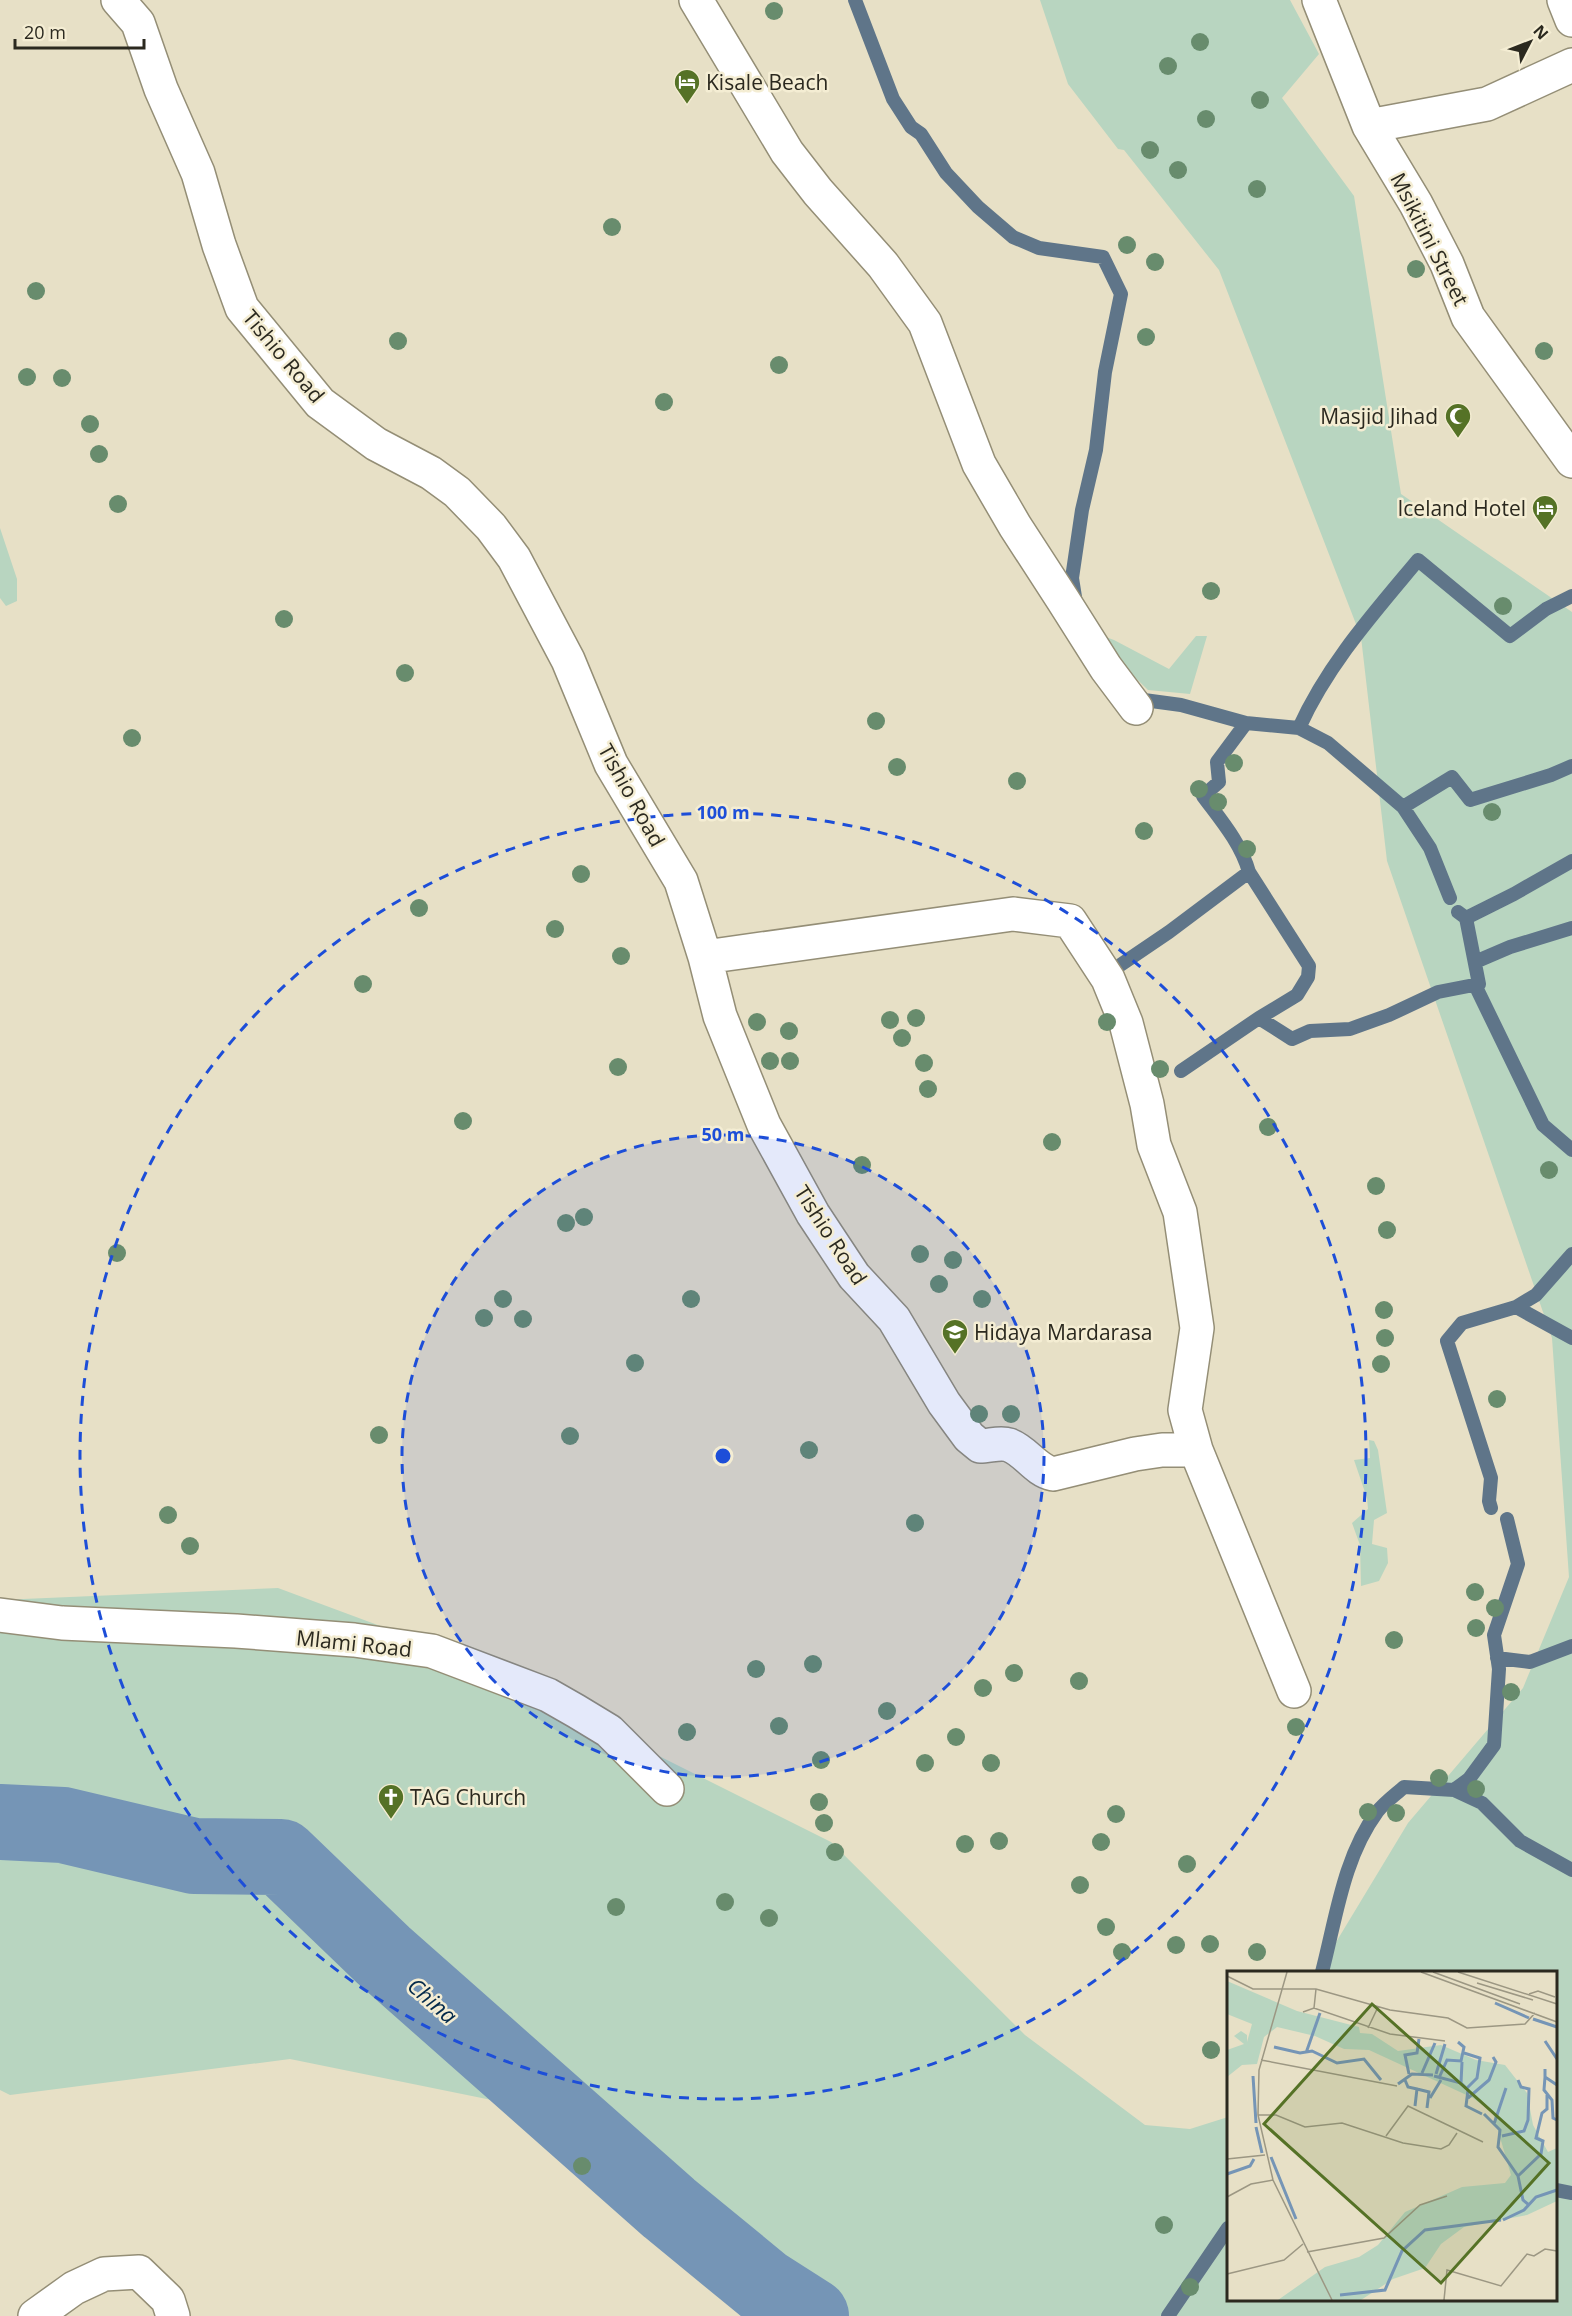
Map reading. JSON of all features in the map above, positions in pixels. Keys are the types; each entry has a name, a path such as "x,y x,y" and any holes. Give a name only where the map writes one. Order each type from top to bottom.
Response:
{"street":[{"name":"Tishio Road","path":"118,0 138,23 161,89 198,173 219,245 242,308 320,403 376,444 431,473 457,492 490,527 514,558 567,660 611,764 681,881 705,957 720,1016 764,1125 813,1214 854,1276 894,1319 944,1403 969,1437 980,1446 1004,1444 1011,1446 1044,1472 1053,1474 1135,1454 1162,1450 1196,1450"},
{"path":"696,0 787,152 818,192 883,265 925,323 979,464 1015,526 1094,649 1136,708"},
{"name":"Msikitini Street","path":"1319,0 1369,126 1416,204 1447,264 1468,317 1572,461"},
{"path":"1564,0 1572,20"},
{"path":"1369,126 1487,104 1572,65"},
{"path":"705,957 1013,914 1070,921 1108,979 1126,1023 1147,1104 1154,1145 1180,1212 1197,1328 1185,1410 1196,1450 1294,1691"},
{"name":"Mlami Road","path":"0,1615 62,1623 236,1631 354,1640 432,1652 548,1695 576,1711 609,1731 667,1789"},
{"path":"35,2316 74,2288 104,2274 139,2272 168,2300 173,2316"}],"green space":[{"path":"1040,0 1290,0 1319,54 1282,98 1354,196 1401,494 1572,612 1572,2316 823,2316 556,2113 290,2059 10,2095 0,2090 0,1600 278,1588 453,1653 831,1842 1025,2035 1145,2125 1190,2129 1227,2117 1227,2301 1557,2301 1557,1971 1319,1971 1408,1823 1523,1688 1569,1577 1552,1338 1387,861 1361,637 1219,270 1124,150 1118,149 1068,84"},
{"path":"0,528 17,579 17,601 6,606 0,598"},
{"path":"1092,632 1114,640 1169,669 1196,636 1207,636 1190,694 1148,690"},
{"path":"1369,1440 1374,1441 1378,1450 1387,1513 1374,1520 1372,1544 1387,1548 1388,1563 1379,1581 1361,1586 1360,1545 1352,1523 1368,1509 1367,1498 1354,1460 1370,1458"}],"waterway":[{"path":"855,0 893,99 911,127 921,134 946,173 978,207 1013,237 1039,248 1103,257 1121,294 1105,372 1096,450 1082,510 1072,578 1076,603"},
{"path":"1299,728 1338,661 1368,620 1418,560 1510,636 1546,609 1572,596"},
{"path":"1135,691 1144,700 1181,705 1246,723 1299,728 1328,743 1403,807 1430,848 1450,898"},
{"path":"1110,972 1169,932 1249,872 1235,841 1203,796 1219,782 1217,762 1246,723"},
{"path":"1403,807 1452,777 1470,800 1551,775 1572,766"},
{"path":"1466,918 1572,861"},
{"path":"1181,1071 1297,995 1308,977 1309,966 1249,872"},
{"path":"1458,912 1466,918 1479,984 1476,987 1543,1125 1572,1150"},
{"path":"1475,962 1510,947 1572,928"},
{"path":"1259,1018 1292,1039 1310,1031 1350,1029 1389,1015 1438,992 1479,984"},
{"path":"1491,1508 1489,1501 1491,1478 1447,1341 1462,1323 1516,1307 1536,1295 1572,1254"},
{"path":"1516,1307 1572,1338"},
{"path":"1322,1971 1348,1869 1365,1830 1377,1812 1404,1787 1454,1790 1469,1779 1494,1745 1499,1669 1494,1635 1518,1564 1507,1519"},
{"path":"1497,1658 1530,1662 1572,1646"},
{"path":"1454,1790 1482,1803 1520,1841 1572,1870"},
{"name":"China","path":"0,1822 63,1825 194,1856 281,1857 383,1955 669,2208 764,2286 811,2316"},
{"path":"1557,2190 1572,2193"},
{"path":"1168,2316 1227,2229"}],"place":[{"name":"Kisale Beach","path":"687,105"},
{"name":"Masjid Jihad","path":"1458,439"},
{"name":"Iceland Hotel","path":"1545,531"},
{"name":"Hidaya Mardarasa","path":"955,1355"},
{"name":"TAG Church","path":"391,1820"}]}
